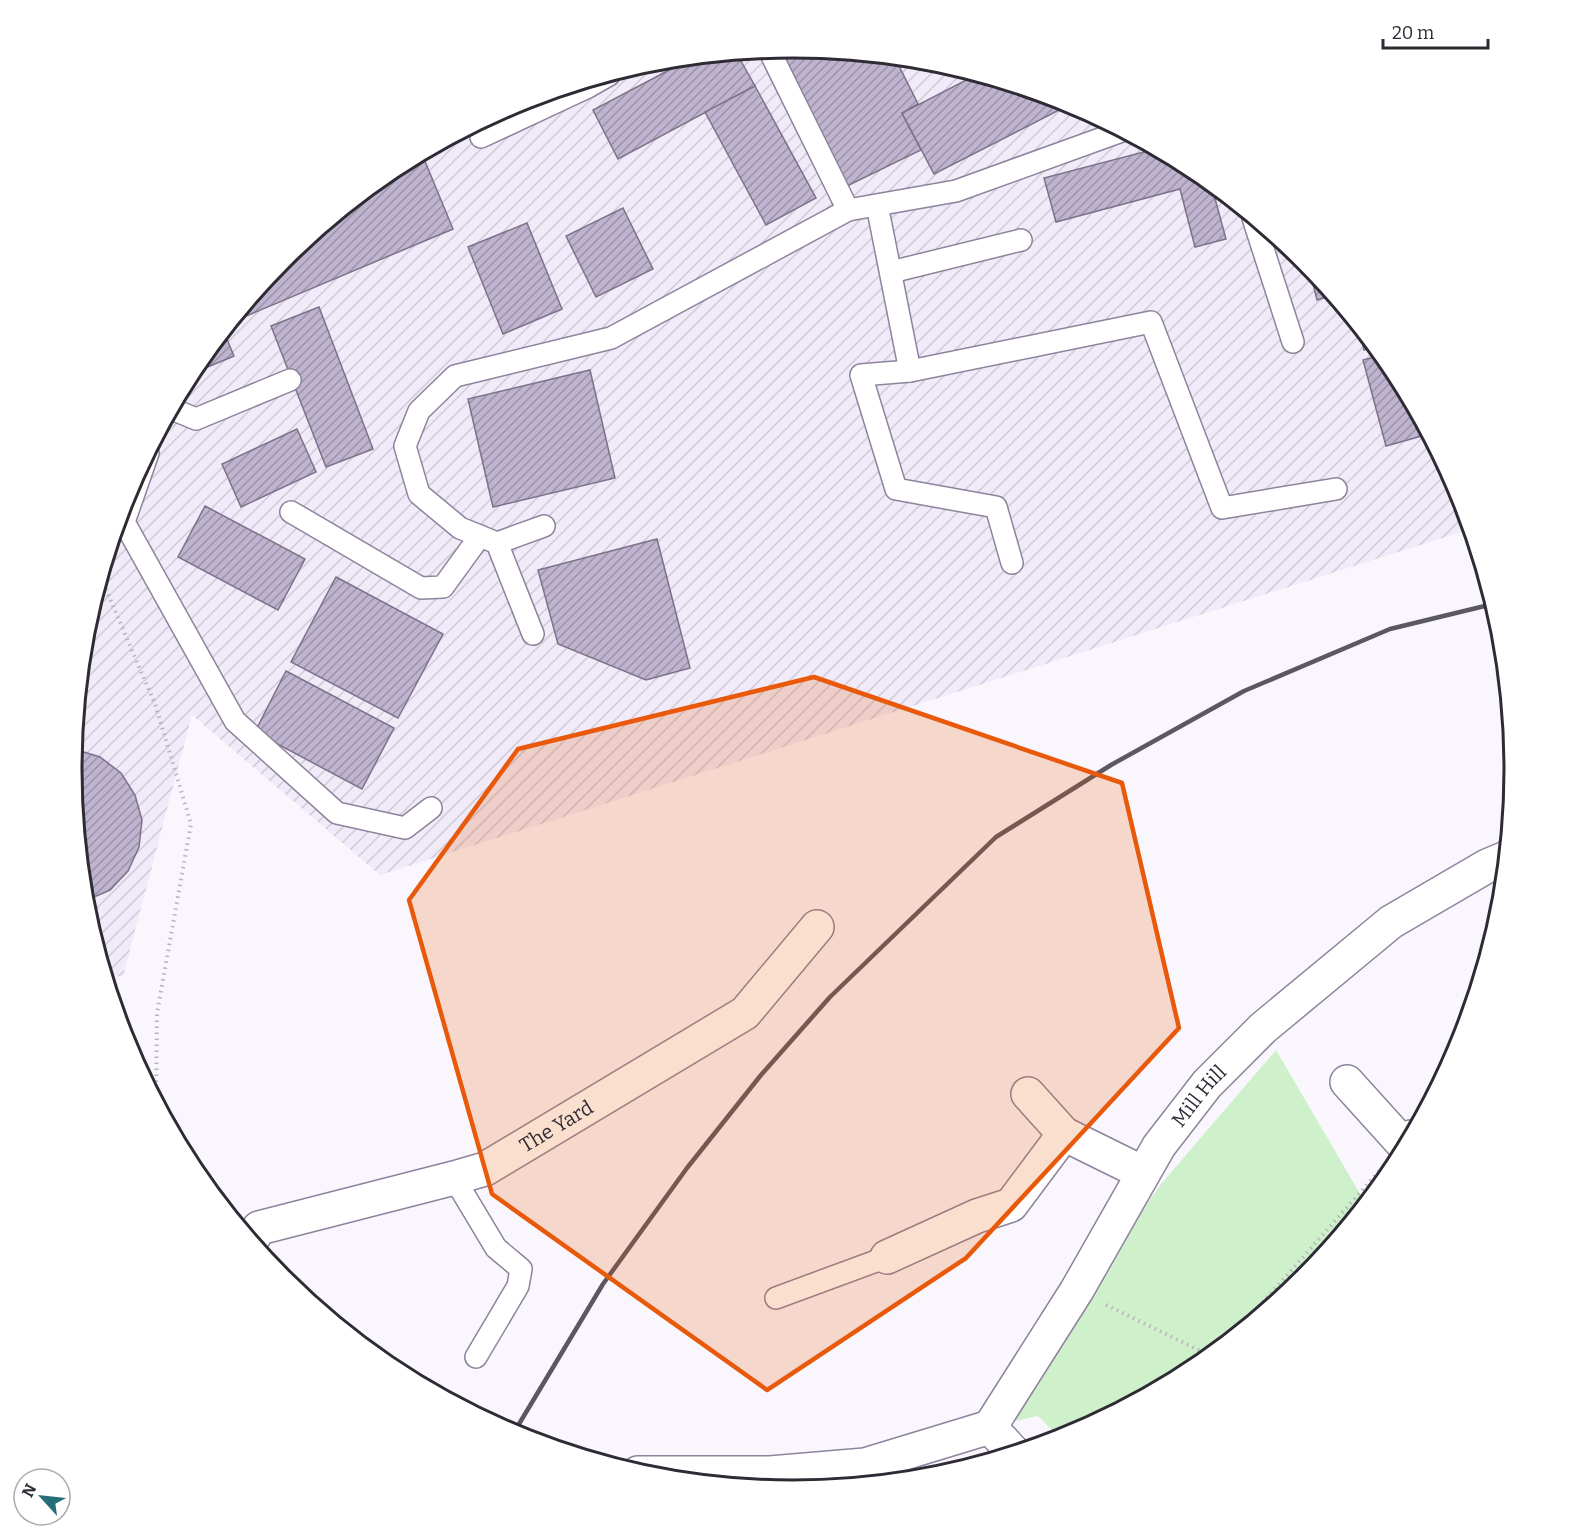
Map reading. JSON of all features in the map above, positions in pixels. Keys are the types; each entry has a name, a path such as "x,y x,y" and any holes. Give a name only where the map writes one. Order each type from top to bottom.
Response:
{"street":[{"name":"Mill Hill","path":"990,1427 1077,1290 1159,1146 1206,1084 1263,1028 1391,922 1498,861"},
{"name":"The Yard","path":"255,1233 258,1228 485,1169 745,1013 817,927"},
{"path":"1347,1082 1403,1136"},
{"path":"1028,1094 1064,1134 1143,1173"},
{"path":"887,1257 977,1216 1011,1205 1064,1134"},
{"path":"694,1473 770,1473 865,1465 990,1427 1008,1447"}],"lane":[{"path":"774,59 848,210"},
{"path":"481,137 575,93"},
{"path":"533,634 489,540 460,528 419,494 405,446 419,411 456,376 611,338 848,210 956,191 1113,134"},
{"path":"877,205 910,370"},
{"path":"1257,231 1293,342"},
{"path":"891,272 1021,240"},
{"path":"1012,563 996,507 896,489 861,375 910,370 1151,322 1222,508 1336,489"},
{"path":"179,412 196,419 290,380"},
{"path":"291,512 421,588 442,587 489,540 544,526"},
{"path":"126,526 236,721 337,813 405,828 431,808"},
{"path":"454,1178 496,1248 521,1269 518,1286 476,1357"},
{"path":"776,1298 887,1257"}],"path":[{"path":"106,589 155,704 191,824 157,1013 156,1084"},
{"path":"1260,1305 1385,1164"},
{"path":"1077,1290 1202,1352"}],"highlighted area":[{"path":"814,677 1122,783 1179,1028 966,1258 767,1390 492,1194 409,900 518,749"}],"shaded area":[{"path":"794,58 840,60 932,72 978,83 1022,96 1108,132 1189,178 1226,205 1296,267 1328,301 1385,374 1409,414 1431,455 1463,531 380,875 192,715 123,976 114,977 96,908 84,816 82,770 84,723 96,631 107,585 120,541 156,455 202,374 229,337 291,267 325,235 398,178 438,154 479,132 565,96 655,72 701,65"}],"green space":[{"path":"1276,1050 1362,1197 1296,1272 1226,1334 1189,1361 1108,1407 1053,1431 1038,1416 990,1427 1161,1184"}],"building":[{"path":"786,58 840,60 900,67 918,104 902,113 921,150 847,186"},
{"path":"741,61 755,86 618,159 593,110 670,70 701,65"},
{"path":"966,80 1022,96 1059,110 934,174 902,113"},
{"path":"755,86 816,198 766,225 705,112"},
{"path":"1145,152 1189,178 1214,197 1226,239 1195,247 1180,189 1056,222 1044,178"},
{"path":"425,162 453,229 247,316 291,267 325,235 361,205"},
{"path":"623,208 653,269 596,297 566,236"},
{"path":"527,223 562,309 503,334 468,247"},
{"path":"1313,285 1325,298 1317,300"},
{"path":"319,307 373,449 326,467 271,326"},
{"path":"227,340 234,356 207,367"},
{"path":"1373,357 1421,436 1386,446 1363,360"},
{"path":"590,370 615,478 493,507 468,399"},
{"path":"297,429 316,472 241,507 222,464"},
{"path":"205,506 305,559 278,610 178,557"},
{"path":"657,539 690,668 646,680 558,644 538,570"},
{"path":"336,577 443,634 398,718 291,662"},
{"path":"286,671 394,728 362,789 255,732"},
{"path":"83,752 100,757 121,773 135,795 142,820 139,847 128,871 110,890 94,897 84,816"}],"railway":[{"path":"518,1425 603,1284 687,1168 761,1075 830,997 996,837 1111,765 1244,691 1390,629 1485,606"}]}
